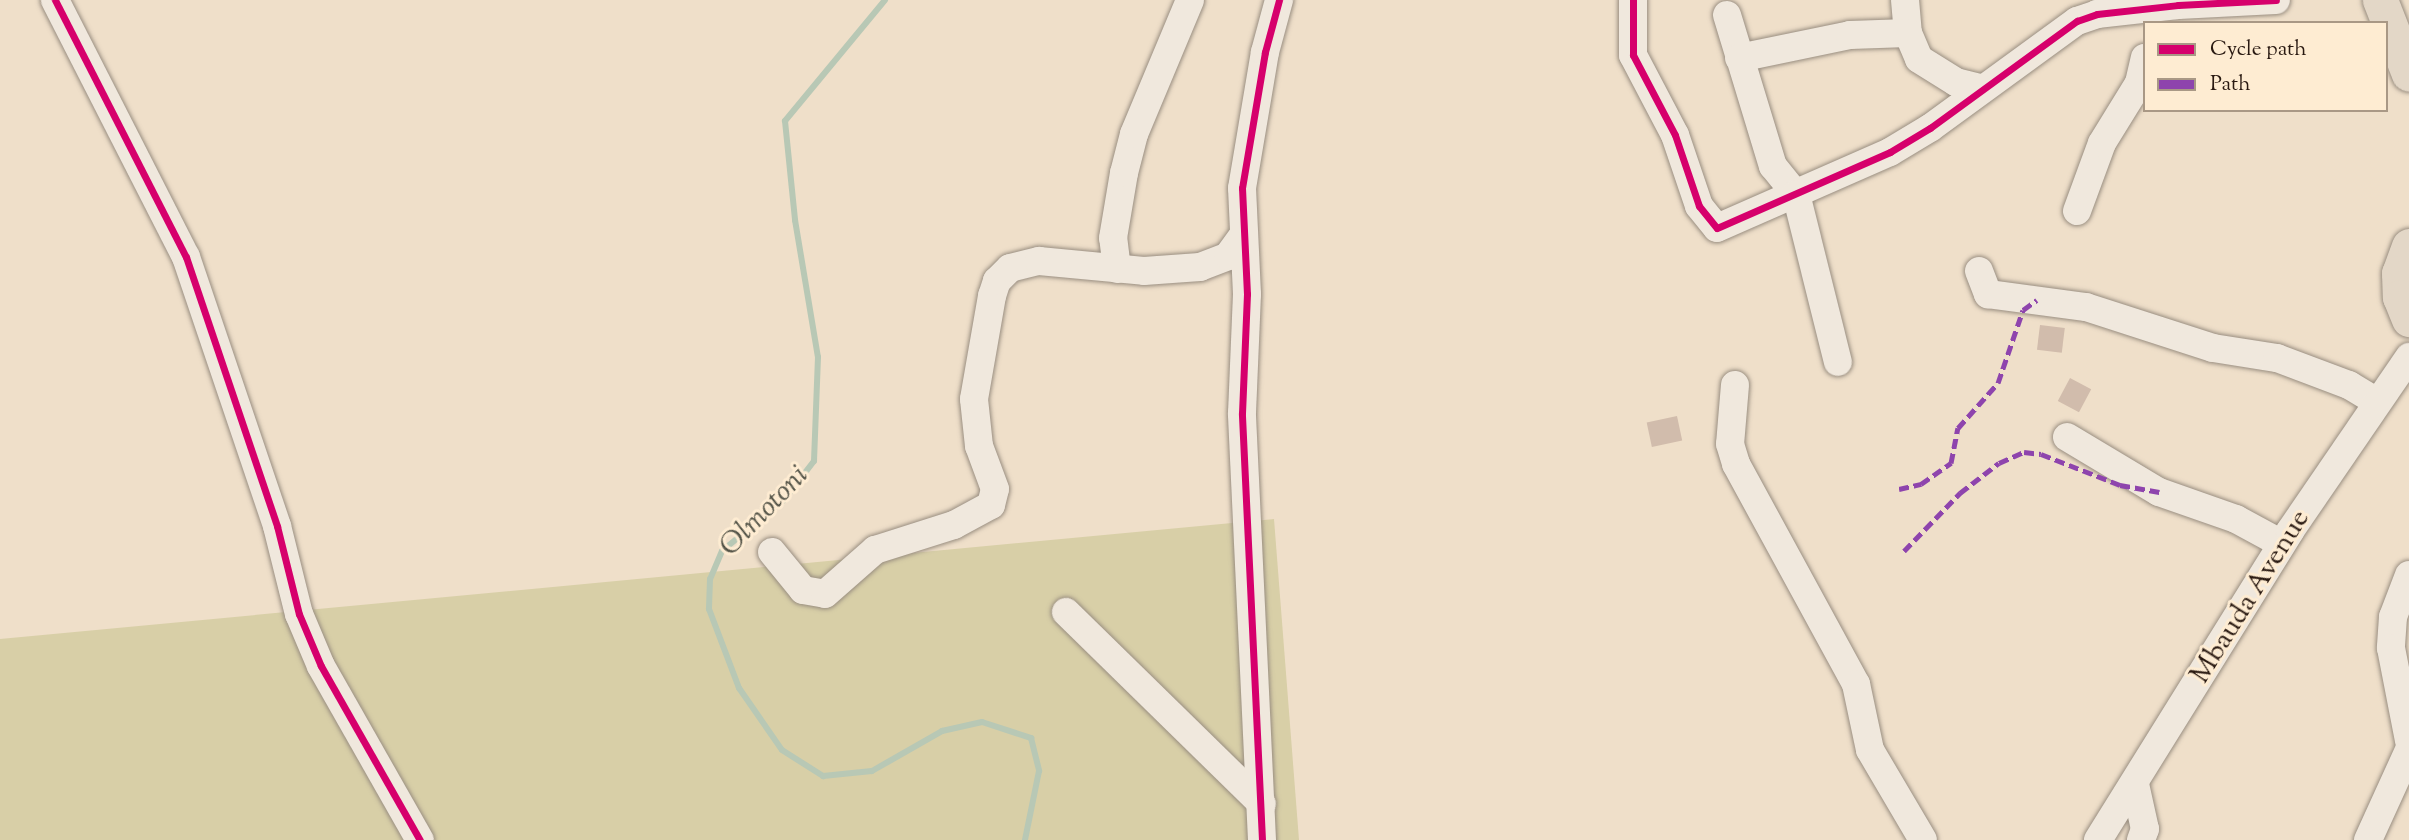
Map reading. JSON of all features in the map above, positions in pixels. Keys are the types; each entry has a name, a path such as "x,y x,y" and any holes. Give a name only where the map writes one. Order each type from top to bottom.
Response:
{"main road":[{"path":"2380,0 2409,74"},
{"path":"2409,246 2399,273 2400,297 2409,320"}],"street":[{"path":"55,0 186,257 277,526 299,614 321,666 420,840"},
{"path":"1117,270 1113,238 1134,134 1190,0"},
{"path":"1262,840 1242,413 1247,294 1242,235 1244,159 1279,0"},
{"path":"1905,0 1908,33 1919,59 1956,82 1980,88"},
{"path":"1631,3 1633,55 1671,127 1709,224 1729,225 1890,152 1946,117 1980,88 2093,7 2150,15 2276,0"},
{"path":"1727,15 1773,166 1796,194 1838,362"},
{"path":"1738,58 1850,35 1908,33"},
{"path":"2077,211 2102,143 2139,83 2143,66"},
{"path":"772,552 803,590 825,594 875,550 985,511 994,499 995,489 979,446 974,399 997,281 1010,268 1039,261 1117,270 1178,270 1214,264 1228,256 1242,235"},
{"path":"1979,271 1989,294 2086,307 2213,348 2277,358 2349,385 2376,401"},
{"name":"Mbauda Avenue","path":"2098,840 2282,544 2376,401 2409,357"},
{"path":"1735,386 1730,443 1736,464 1856,684 1870,750 1923,840"},
{"path":"2067,437 2159,492 2236,519 2282,544"},
{"path":"2409,575 2393,617 2391,648 2409,741"},
{"path":"1066,612 1262,804"},
{"path":"2368,840 2409,750"},
{"path":"2135,784 2147,836"}],"shaded area":[{"path":"1274,519 1299,840 0,840 0,639"}],"building":[{"path":"2040,325 2065,328 2062,353 2037,350"},
{"path":"2070,378 2091,389 2079,412 2058,401"},
{"path":"1677,416 1682,440 1652,447 1647,422"}],"waterway":[{"name":"Olmotoni","path":"885,0 785,121 795,220 818,357 814,461 784,500 722,551 710,579 709,609 739,688 782,750 823,776 872,771 942,731 982,722 1031,738 1039,771 1025,840"}],"marked path":[{"path":"1899,489 1921,484 1951,463 1958,428 1998,383 2023,310 2037,300"},
{"path":"1904,551 1960,493 1999,463 2024,452 2041,454 2120,485 2159,492"}],"cycle path":[{"path":"55,0 186,257 277,526 299,614 321,666 420,840"},
{"path":"1262,840 1242,413 1247,294 1242,188 1265,52 1279,0"},
{"path":"1633,0 1633,55 1675,135 1699,206 1717,228 1890,152 1930,128 2077,21 2097,14 2178,5 2276,0"}]}
